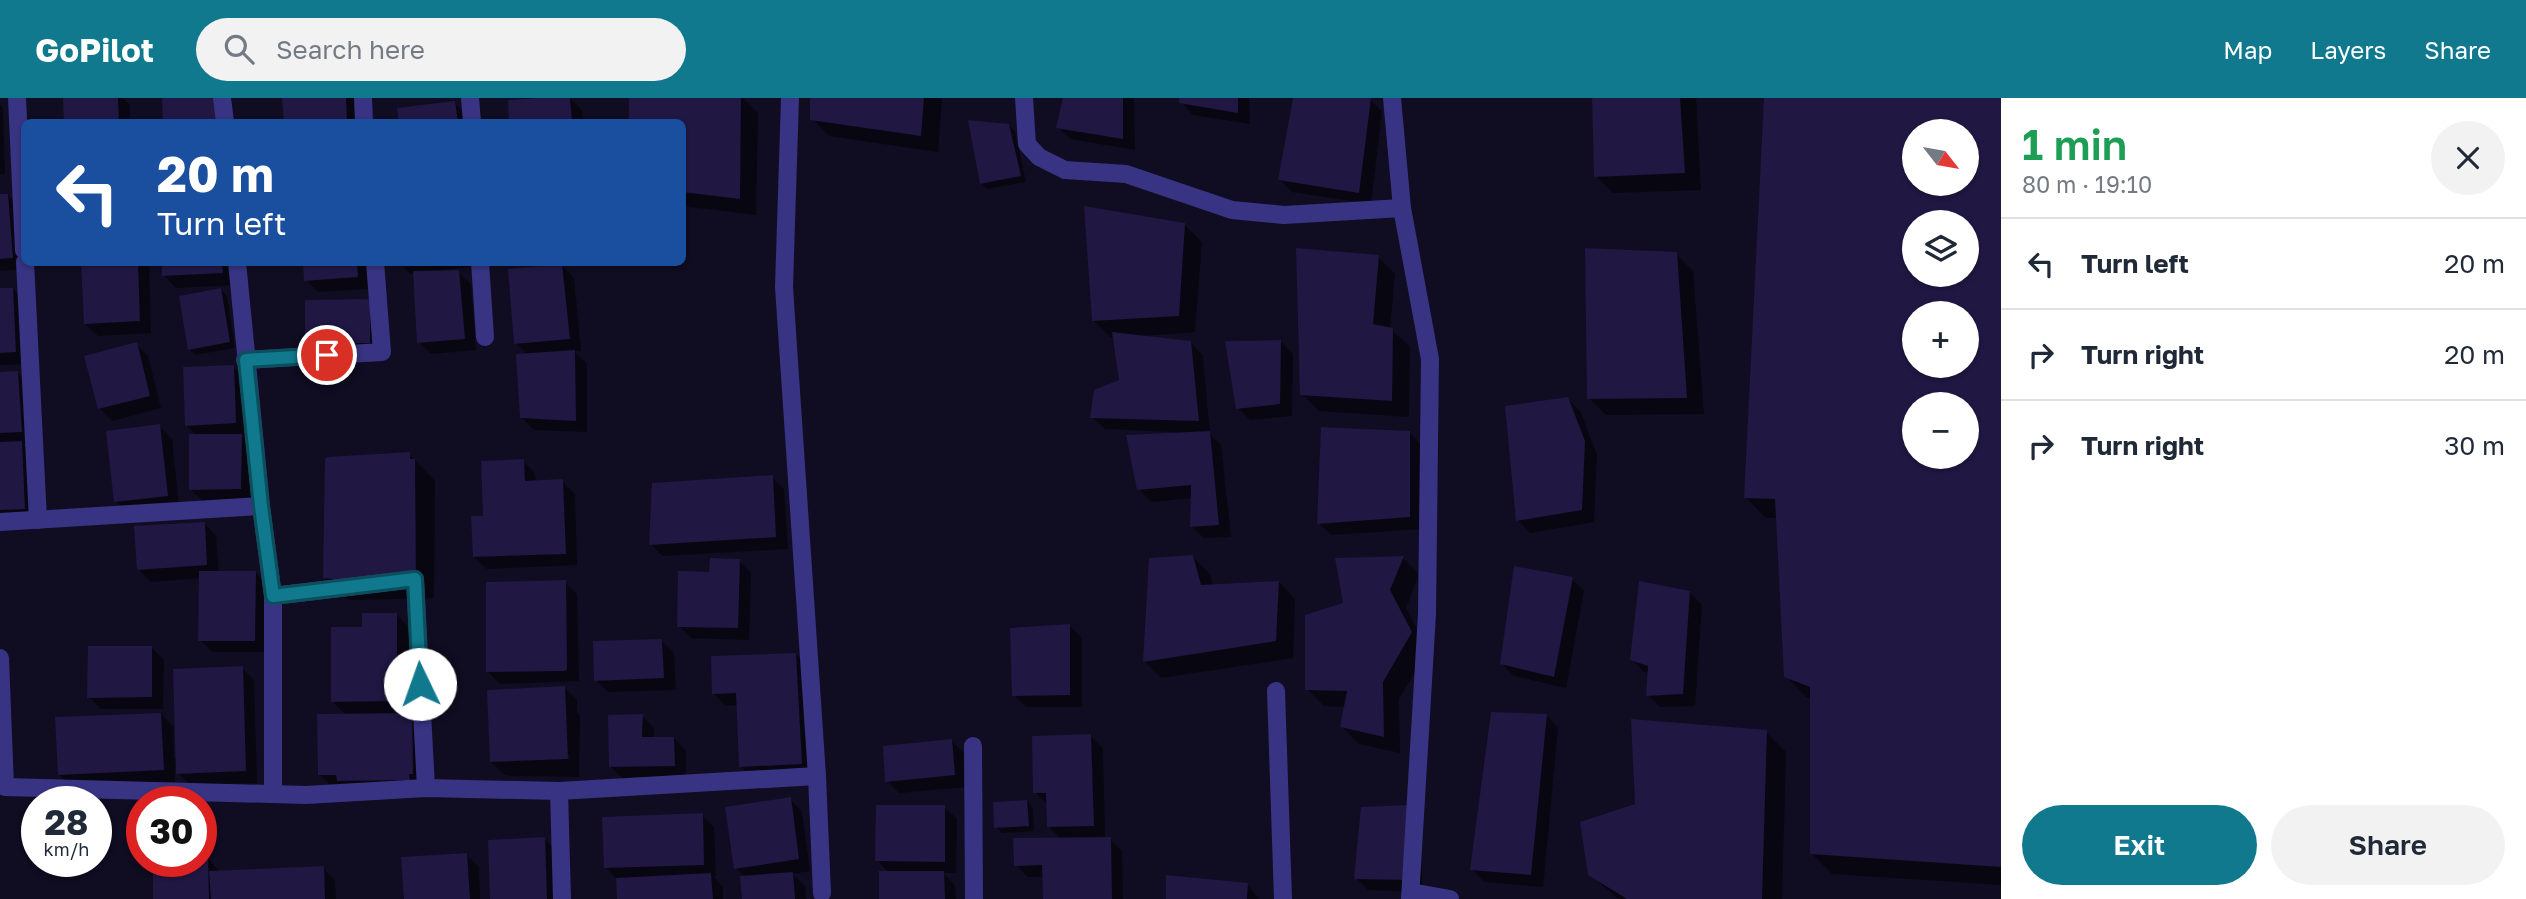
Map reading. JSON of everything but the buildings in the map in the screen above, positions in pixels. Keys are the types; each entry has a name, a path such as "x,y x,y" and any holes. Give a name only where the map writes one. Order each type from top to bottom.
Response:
{"street":[{"path":"17,98 21,185"},
{"path":"222,98 225,119"},
{"path":"363,98 365,119"},
{"path":"470,98 472,119"},
{"path":"790,98 784,287 817,776 822,893"},
{"path":"1024,98 1027,144 1039,157 1065,170 1126,174 1232,210 1284,215 1402,208"},
{"path":"1392,98 1402,208 1430,359 1427,614 1410,895 1450,899"},
{"path":"25,266 38,520"},
{"path":"237,266 261,506 273,596 273,794"},
{"path":"246,360 382,352 375,266"},
{"path":"480,266 485,337"},
{"path":"0,522 261,506"},
{"path":"273,596 415,579 426,788"},
{"path":"0,658 5,787 273,794 426,788 559,791 817,776"},
{"path":"1276,691 1283,899"},
{"path":"973,746 974,899"},
{"path":"559,791 562,899"}],"route":[{"path":"327,355 246,360 273,596 415,579 420,684"}]}
